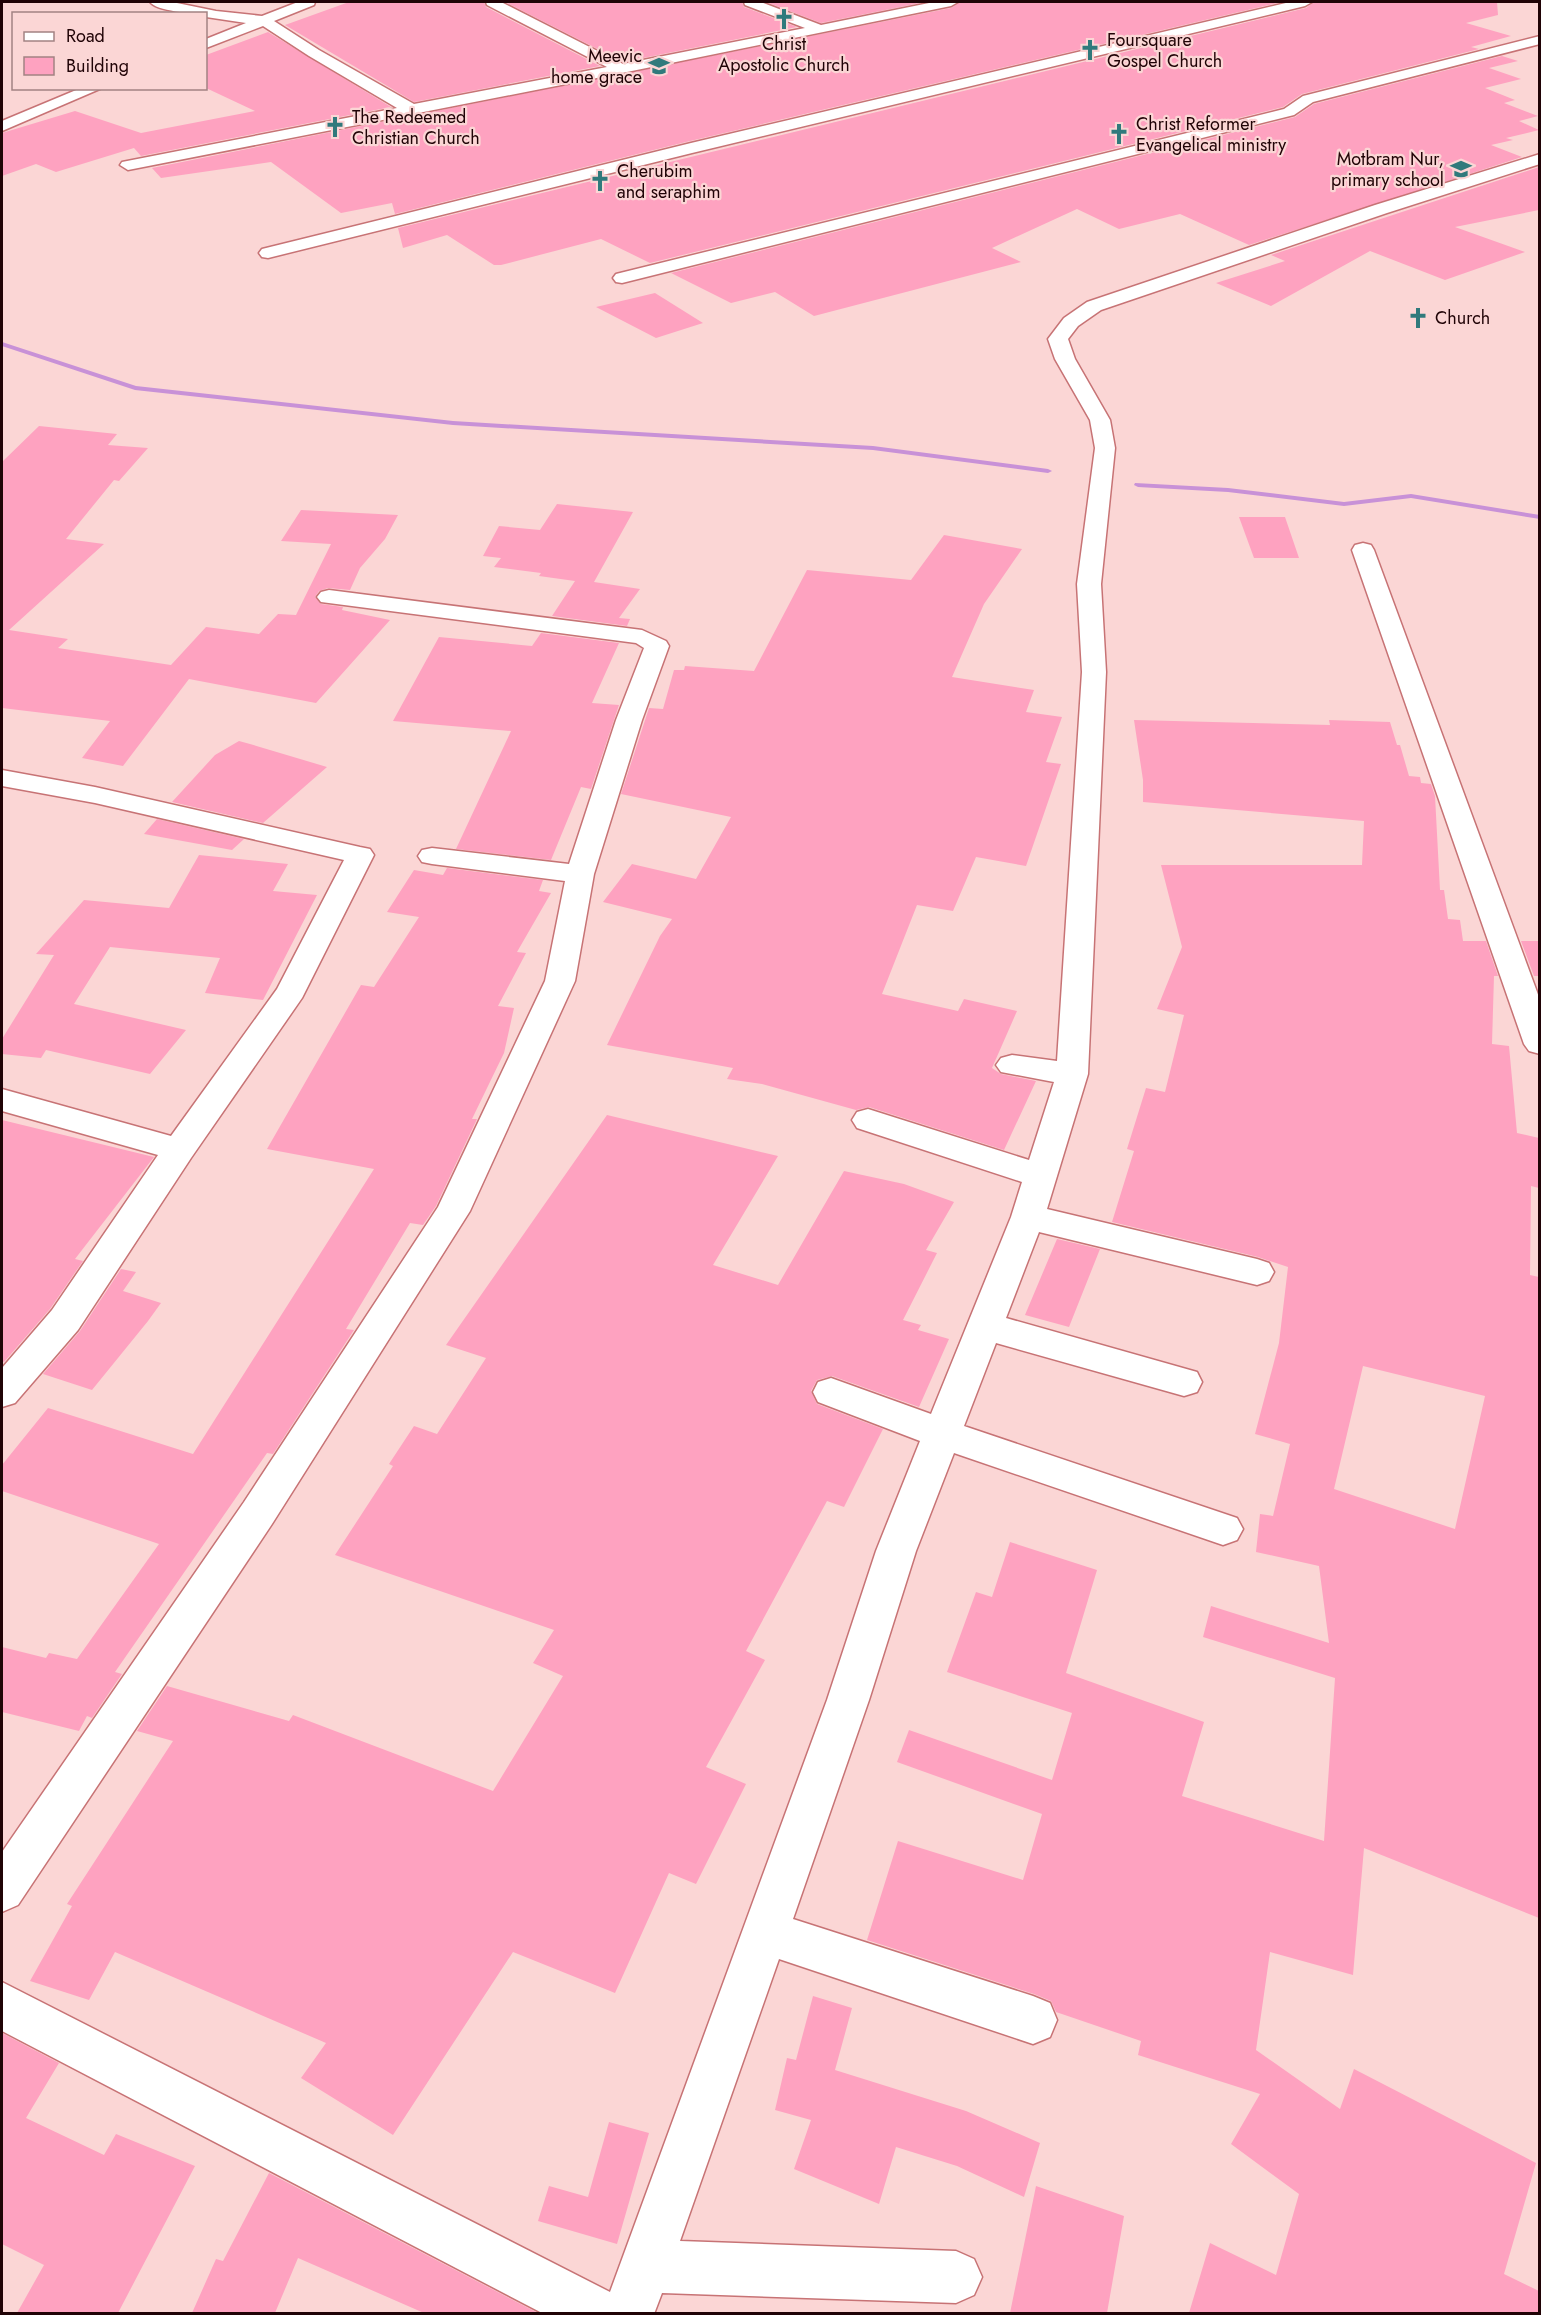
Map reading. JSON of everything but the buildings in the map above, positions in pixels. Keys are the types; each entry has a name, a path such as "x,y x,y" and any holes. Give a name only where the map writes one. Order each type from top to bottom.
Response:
{"street":[{"path":"156,2 202,12"},
{"path":"207,44 309,2"},
{"path":"492,2 622,69"},
{"path":"750,2 820,29"},
{"path":"128,165 409,108 622,69 951,2"},
{"path":"268,253 691,148 1305,2"},
{"path":"207,13 265,21 314,53 409,108"},
{"path":"622,278 1289,112 1308,99 1539,40"},
{"path":"2,126 90,90"},
{"path":"628,2313 848,1700 896,1551 1028,1217 1072,1074 1094,672 1089,584 1105,448 1100,420 1065,359 1058,339 1071,322 1094,306 1381,209 1539,159"},
{"path":"1363,550 1539,1044"},
{"path":"2,1890 258,1514 453,1211 560,981 580,874 629,720 657,646 642,637 329,597"},
{"path":"2,778 95,795 360,855 291,991 179,1150 65,1320 2,1393"},
{"path":"432,855 580,874"},
{"path":"1012,1065 1072,1074"},
{"path":"2,1100 179,1150"},
{"path":"868,1120 1042,1176"},
{"path":"1028,1217 1257,1272"},
{"path":"985,1326 1184,1382"},
{"path":"831,1392 942,1434 1223,1529"},
{"path":"765,1932 1033,2020"},
{"path":"2,2006 599,2313"},
{"path":"645,2267 710,2266 956,2277"}],"waterway":[{"path":"2,344 135,388 453,423 873,448 1048,471"},
{"path":"1138,485 1228,490 1344,504 1411,496 1540,517"}],"place":[{"name":"Christ Apostolic Church","path":"784,19"},
{"name":"Foursquare Gospel Church","path":"1090,50"},
{"name":"Meevic home grace","path":"659,66"},
{"name":"The Redeemed Christian Church","path":"335,127"},
{"name":"Christ Reformer Evangelical ministry","path":"1119,134"},
{"name":"Motbram Nur, primary school","path":"1461,169"},
{"name":"Cherubim and seraphim","path":"600,181"},
{"name":"Church","path":"1418,318"}]}
